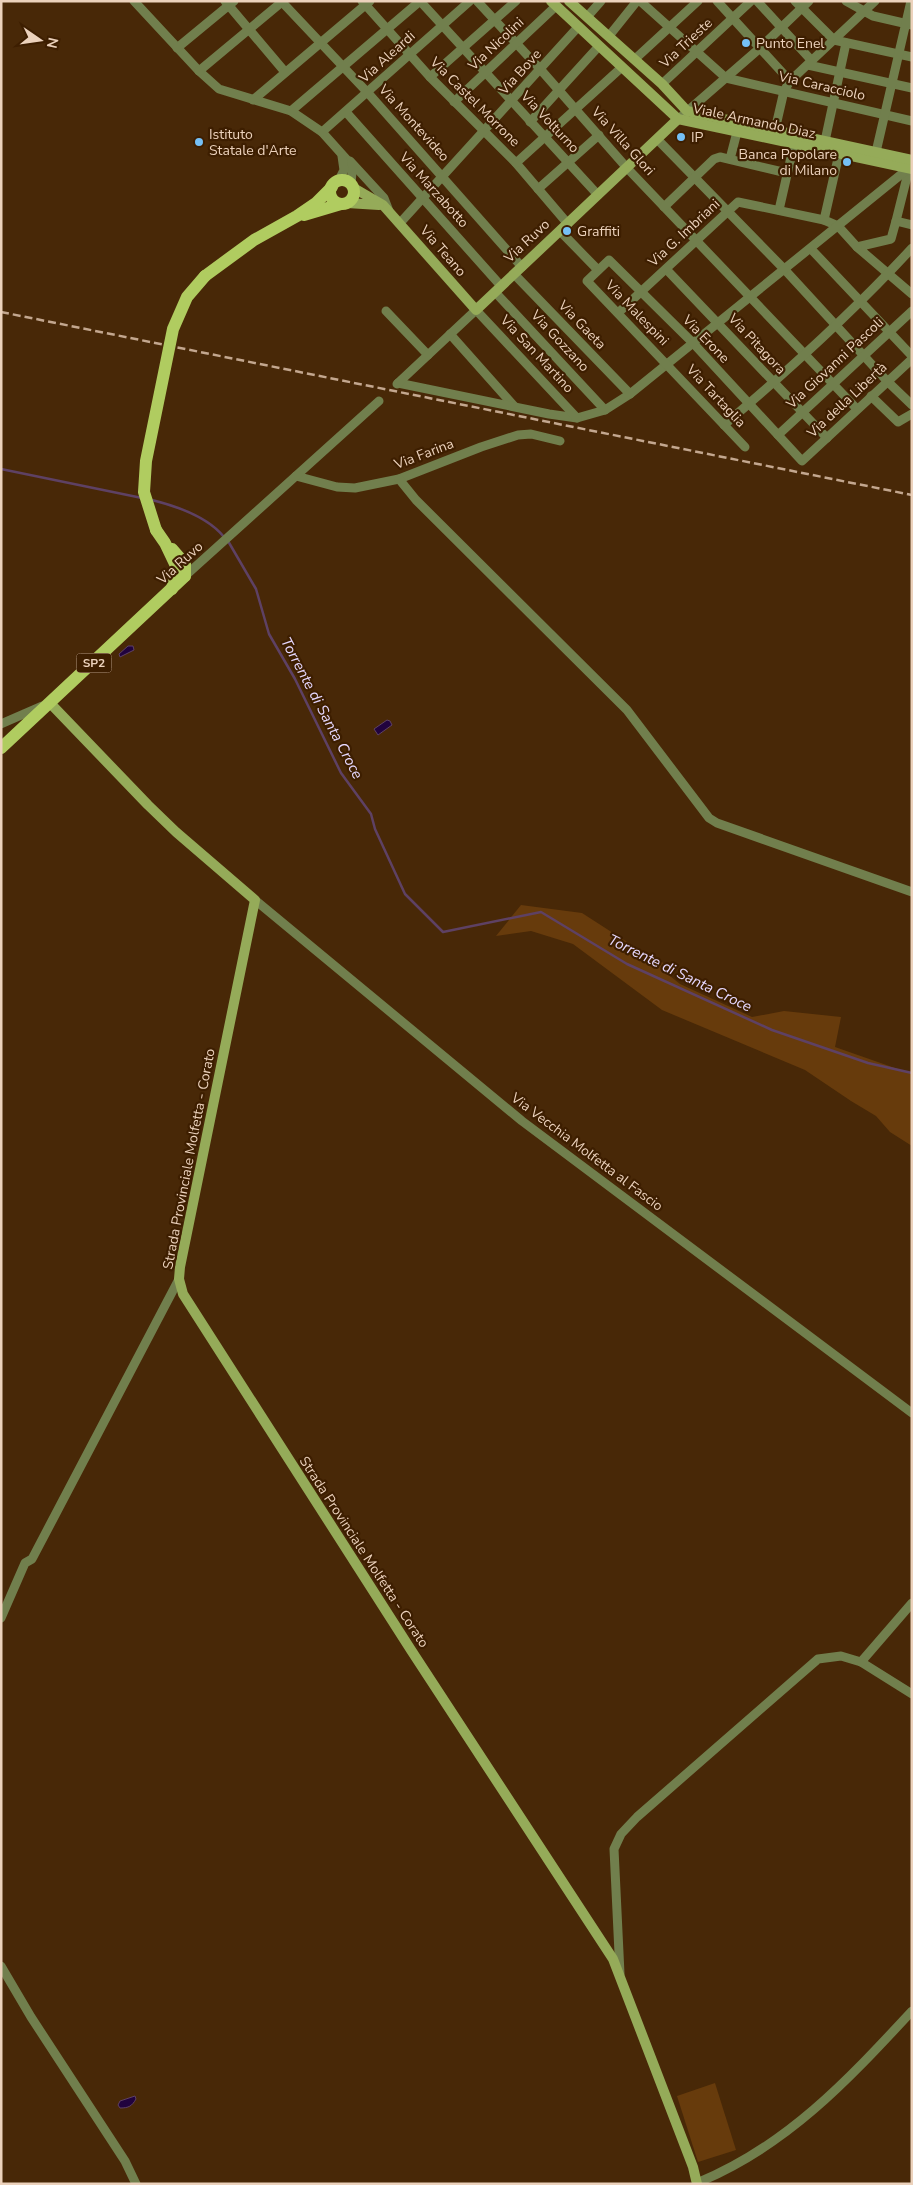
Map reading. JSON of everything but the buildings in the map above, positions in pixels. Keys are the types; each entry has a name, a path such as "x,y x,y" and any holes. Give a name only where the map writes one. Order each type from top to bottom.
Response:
{"main road":[{"path":"185,576 179,562 156,530 144,492 146,461 173,329 187,297 205,276 254,240 316,203 335,184 345,181 352,186 353,196 344,203 297,216"},
{"path":"335,184 331,197 344,203"},
{"path":"172,589 179,562"},
{"name":"Via Ruvo","path":"1,748 185,576"}],"street":[{"name":"Via Volturno","path":"420,1 598,195"},
{"path":"291,111 420,1"},
{"name":"Via Aleardi","path":"322,132 470,1"},
{"name":"Via Villa Glori","path":"477,1 664,208 857,409"},
{"path":"430,77 516,1"},
{"path":"569,1 662,84 687,111 876,152 911,162"},
{"path":"587,17 601,1"},
{"path":"609,36 639,1 726,78"},
{"path":"635,59 698,1"},
{"path":"717,1 790,81"},
{"name":"Via Trieste","path":"662,84 751,1"},
{"path":"757,1 782,27 810,63 840,72 912,88"},
{"path":"553,4 678,119 760,48 782,27 798,5 809,1"},
{"path":"846,1 873,16 909,24"},
{"path":"775,130 784,91 790,81 875,1"},
{"path":"876,152 898,54 909,24 911,1"},
{"name":"Via Teano","path":"137,2 177,48 219,89 291,111 322,132 384,198 386,208"},
{"path":"199,71 282,2"},
{"name":"Via Montevideo","path":"282,2 443,176 518,270"},
{"path":"177,48 229,3 286,72"},
{"path":"253,100 366,3"},
{"name":"Via Castel Morrone","path":"366,3 430,77 516,163 538,188 564,227 598,270"},
{"name":"Via Nicolini","path":"454,102 516,44 553,4"},
{"path":"798,5 834,40 912,57"},
{"name":"Via Bove","path":"400,223 541,70 578,27"},
{"path":"825,141 846,43"},
{"path":"530,122 600,46"},
{"path":"516,163 621,68"},
{"name":"Via Caracciolo","path":"726,78 912,120"},
{"name":"Via Marzabotto","path":"346,112 423,199 498,289"},
{"name":"Viale Armando Diaz","path":"678,119 839,154 911,162"},
{"name":"Via Ruvo","path":"514,406 397,384 678,119"},
{"path":"730,159 737,132"},
{"path":"538,188 599,135"},
{"path":"658,139 785,270 887,382 912,404"},
{"path":"779,210 794,144"},
{"path":"335,184 344,170 343,154"},
{"path":"343,154 352,172 352,186"},
{"path":"824,220 839,154"},
{"path":"664,208 714,159 730,159 787,173"},
{"path":"857,247 891,239 911,162"},
{"path":"450,334 514,406 577,418 605,410 630,394 785,270 911,162"},
{"name":"Via Teano","path":"352,186 386,208 476,310"},
{"path":"344,203 366,202 386,208"},
{"name":"Via G. Imbriani","path":"618,314 738,202 824,220 838,226"},
{"path":"896,221 912,224"},
{"path":"838,226 857,247 912,294"},
{"path":"724,425 804,354 888,274 912,248"},
{"path":"810,249 890,331 912,358"},
{"name":"Via Erone","path":"598,270 609,260 693,343 802,461"},
{"name":"Via Pitagora","path":"666,268 719,322 826,438"},
{"name":"Via Gaeta","path":"518,270 630,394"},
{"name":"Via Malespini","path":"598,270 587,281 667,365"},
{"name":"Via Gozzano","path":"498,289 605,410"},
{"name":"Via San Martino","path":"476,310 577,418"},
{"path":"386,311 428,355"},
{"name":"Via Giovanni Pascoli","path":"778,435 912,311"},
{"name":"Via della Libertà","path":"802,461 912,358"},
{"name":"Via Tartaglia","path":"667,365 745,447"},
{"path":"871,396 898,422 912,414"},
{"name":"Via Ruvo","path":"185,576 209,557 379,401"},
{"name":"Via Farina","path":"296,476 337,487 355,488 400,479 461,454 518,434 531,434 560,441"},
{"path":"400,479 416,500 627,710 708,818 717,823 912,892"},
{"path":"179,562 198,562 209,557"},
{"path":"1,724 50,703 169,825 255,900"},
{"name":"Strada Provinciale Molfetta - Corato","path":"255,900 179,1279 183,1294 411,1650 613,1959 690,2158 697,2183"},
{"name":"Via Vecchia Molfetta al Fascio","path":"255,900 522,1121 912,1414"},
{"path":"1,1618 25,1563 32,1559 179,1279"},
{"path":"861,1662 912,1603"},
{"path":"620,1974 614,1849 621,1834 637,1817 818,1659 840,1656 861,1662 912,1694"},
{"path":"1,1966 31,2017 125,2161 136,2184"},
{"path":"697,2183 729,2170 814,2112 863,2064 912,2011"}],"shaded area":[{"path":"128,646 133,646 134,650 120,657 119,654"},
{"path":"387,720 392,725 378,735 374,729"},
{"path":"521,905 582,913 665,964 670,976 680,984 752,1017 784,1011 841,1017 835,1047 912,1074 912,1146 890,1132 876,1116 805,1070 662,1010 573,944 531,931 496,936"},
{"path":"715,2083 736,2150 698,2162 677,2096"},
{"path":"135,2096 136,2099 130,2106 120,2108 118,2105 120,2101"}],"waterway":[{"name":"Torrente di Santa Croce","path":"1,469 142,498"},
{"name":"Torrente di Santa Croce","path":"152,500 181,509 201,518 224,537"},
{"name":"Torrente di Santa Croce","path":"228,541 256,589 269,634 295,679 341,773 371,814 375,829 405,894 443,932 541,912 627,964 772,1030 868,1063 912,1073"}],"railway":[{"path":"1,312 912,495"}],"place":[{"name":"Punto Enel","path":"746,43"},
{"name":"IP","path":"681,137"},
{"name":"Istituto Statale d'Arte","path":"199,142"},
{"name":"Banca Popolare di Milano","path":"847,162"},
{"name":"Graffiti","path":"567,231"}]}
